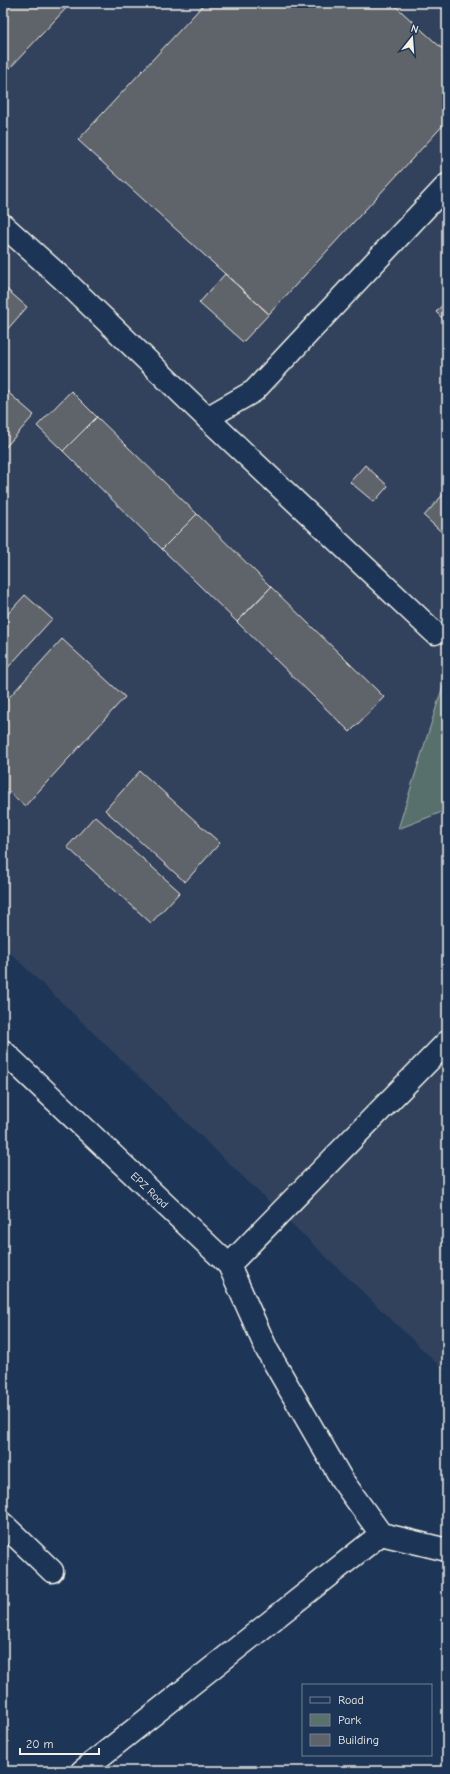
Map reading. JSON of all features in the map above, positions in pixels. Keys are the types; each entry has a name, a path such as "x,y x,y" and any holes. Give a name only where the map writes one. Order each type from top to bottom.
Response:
{"street":[{"path":"207,418 254,390 447,185"},
{"path":"3,225 65,281 207,418 435,633"},
{"path":"230,1265 447,1042"},
{"name":"EPZ Road","path":"3,1051 230,1265 267,1350 342,1480 381,1534"},
{"path":"3,1524 52,1571"},
{"path":"82,1771 381,1534 447,1550"}],"shaded area":[{"path":"3,3 447,3 447,1373 3,946"}],"green space":[{"path":"447,673 447,810 398,829"}],"building":[{"path":"3,3 71,3 9,69 3,63"},
{"path":"205,3 392,3 447,53 447,121 269,314 78,140"},
{"path":"439,3 447,3 447,11"},
{"path":"225,274 269,314 243,342 199,303"},
{"path":"3,286 27,307 5,332 3,330"},
{"path":"447,300 447,323 436,312"},
{"path":"3,388 34,415 3,450"},
{"path":"71,391 97,417 63,451 37,426"},
{"path":"97,417 197,514 162,549 63,451"},
{"path":"365,465 388,486 374,502 350,482"},
{"path":"447,479 447,490 442,485"},
{"path":"447,490 447,537 424,516"},
{"path":"197,514 271,587 237,622 162,549"},
{"path":"271,587 384,697 350,732 237,622"},
{"path":"25,595 52,619 3,673 3,619"},
{"path":"62,639 125,697 25,806 3,787 3,704"},
{"path":"140,771 220,843 185,882 105,810"},
{"path":"95,816 180,892 151,923 67,847"}]}
